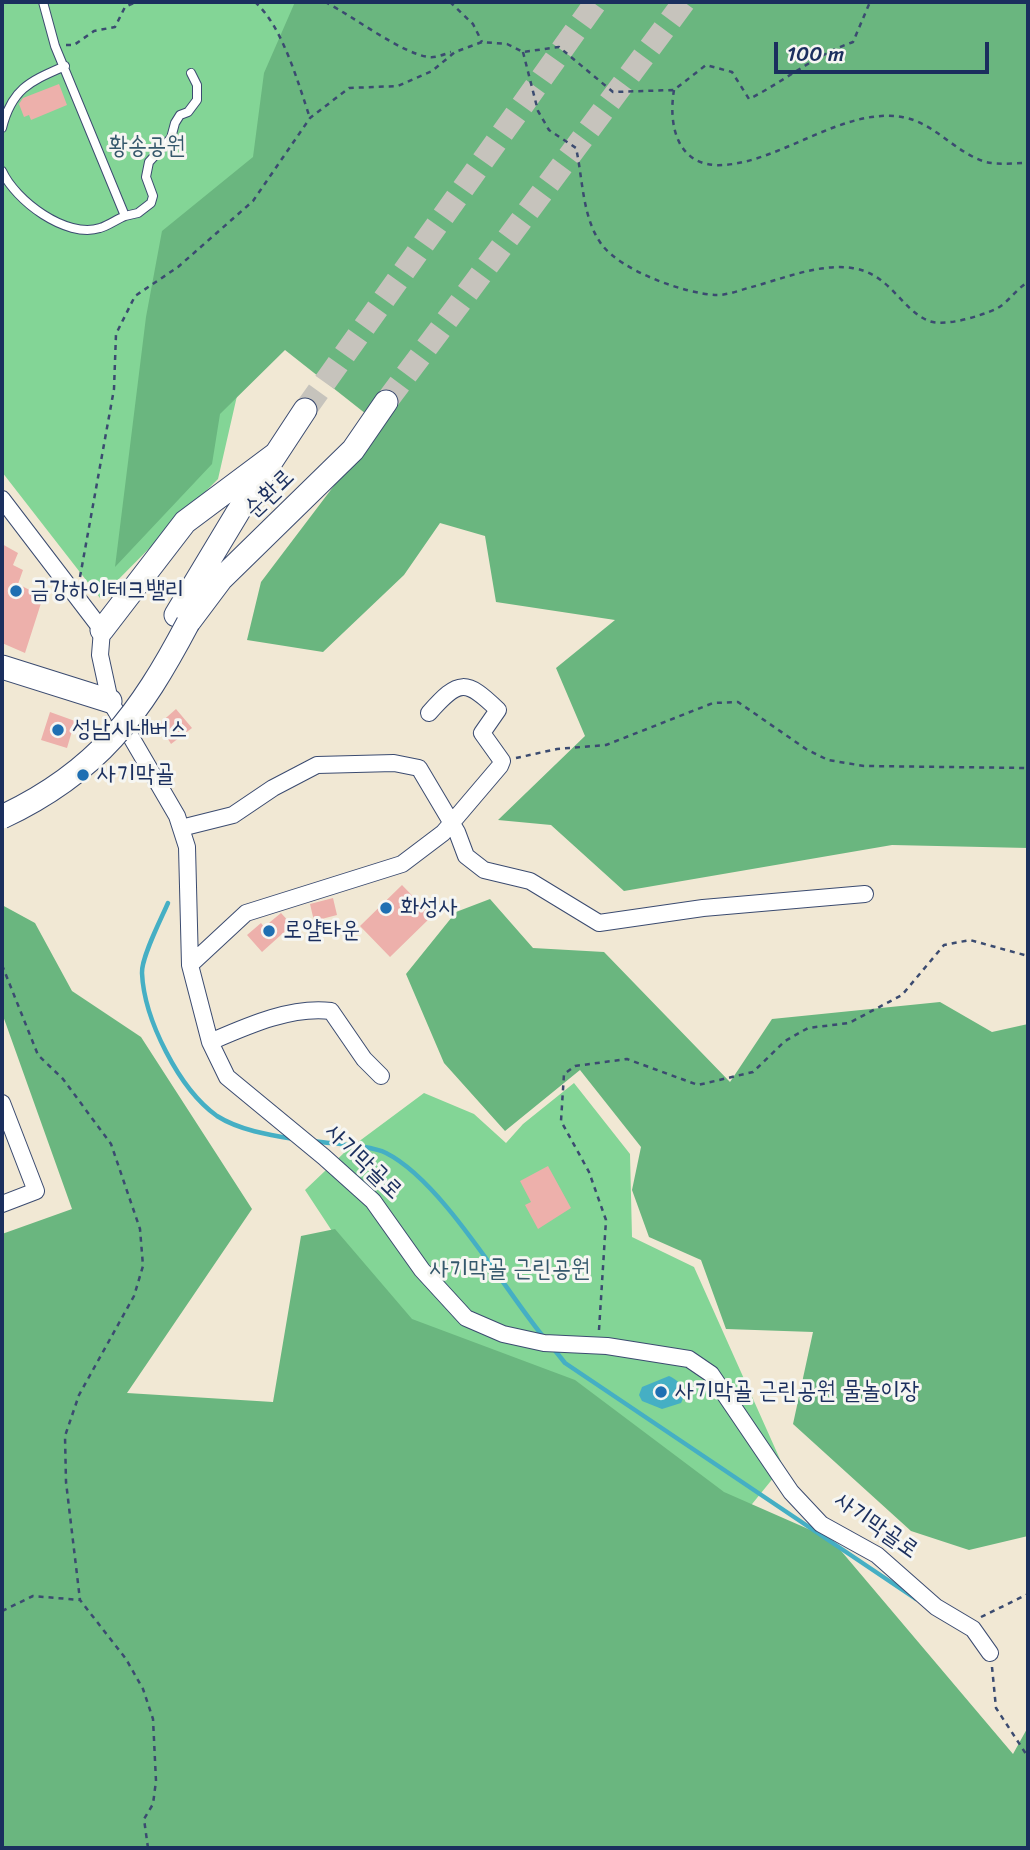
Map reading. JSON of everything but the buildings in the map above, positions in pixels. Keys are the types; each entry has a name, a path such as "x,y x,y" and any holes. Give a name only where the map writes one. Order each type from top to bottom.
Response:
{"main road":[{"name":"순환로","path":"182,619 353,450 387,402"},
{"name":"순환로","path":"182,619 276,454 305,410"},
{"path":"102,629 185,522 276,454"},
{"path":"2,802 71,758 118,713 182,619"},
{"path":"2,815 69,778 132,719 182,619"},
{"path":"2,667 110,701"},
{"path":"2,815 52,787 124,723"}],"street":[{"path":"2,499 102,629 100,655 110,701"},
{"path":"190,965 246,913 402,864 454,827 502,761 482,733 498,710 475,688 452,688 429,713"},
{"name":"사기막골로","path":"110,701 181,828 187,847 190,965 210,1042 226,1077 373,1201 422,1269 466,1318 503,1334 552,1344 598,1346 689,1359 711,1374 791,1492 821,1524 877,1555 936,1607 973,1629 990,1653"},
{"path":"181,828 233,815 304,771 335,764 394,763 419,768 454,827 466,856 484,870 530,881 599,923 703,908 864,894"},
{"path":"210,1042 291,1012 311,1009 331,1011 364,1059 381,1076"},
{"path":"2,1103 36,1191 2,1204"}],"lane":[{"path":"43,2 55,46 125,216"},
{"path":"2,128 15,98 27,82 65,66"},
{"path":"2,171 21,201 64,226 98,229 138,213 152,203 146,170 171,138 180,115 188,112 197,100 197,85 191,74"}],"path":[{"path":"55,46 74,45 94,31 115,27 125,7 136,2"},
{"path":"255,2 270,21 291,63 310,118"},
{"path":"325,2 404,50 432,58 482,42 507,44 523,52 559,47 613,92 674,90 706,65 732,72 749,99 785,81 824,52 853,42 870,2"},
{"path":"450,2 473,23 482,42"},
{"path":"76,597 114,389 116,334 135,296 178,267 253,201 310,118 349,88 398,86 432,71 455,52"},
{"path":"523,52 538,111 549,130 576,148 586,207 602,245 628,266 666,283 696,292 719,295 826,268 849,267 867,271 892,287 928,320 940,323 999,308 1016,289 1028,282"},
{"path":"674,90 670,111 676,141 698,160 714,165 744,161 857,120 880,116 903,117 927,127 970,155 987,162 1028,163"},
{"path":"502,761 557,749 606,745 713,703 738,702 806,749 828,760 864,766 1028,768"},
{"path":"598,1346 606,1220 589,1172 561,1121 564,1074 575,1066 627,1059 698,1085 753,1072 785,1041 808,1028 849,1023 902,995 944,945 970,940 1028,956"},
{"path":"2,965 38,1055 63,1079 111,1144 140,1229 142,1266 134,1296 79,1395 65,1436 65,1482 80,1600 126,1659 144,1689 153,1719 156,1781 153,1804 144,1819 148,1848"},
{"path":"965,1624 1028,1594"},
{"path":"2,1611 33,1596 80,1600"},
{"path":"990,1653 996,1708 1028,1757"}],"green space":[{"name":"황송공원","path":"2,2 327,2 218,479 100,598 2,472"},
{"path":"295,2 1028,2 1028,848 892,845 624,891 551,825 498,820 585,736 556,668 615,620 496,602 485,536 440,523 404,575 323,652 247,640 261,582 380,425 285,350 220,414 212,464 115,567 146,317 162,231 253,157 264,73"},
{"path":"490,899 533,948 604,952 730,1082 772,1019 940,1002 992,1032 1028,1024 1028,1536 969,1550 911,1531 793,1424 813,1332 726,1329 701,1260 649,1237 632,1190 641,1147 580,1070 505,1131 444,1063 406,974 456,912"},
{"path":"2,905 35,923 72,991 141,1037 252,1209 127,1393 273,1402 301,1236 335,1229 412,1319 575,1380 724,1492 831,1539 1013,1754 1028,1727 1028,1848 2,1848 2,1234 72,1209 2,1013"},
{"name":"사기막골 근린공원","path":"574,1083 630,1154 632,1237 694,1267 783,1466 735,1525 428,1377 305,1190 346,1151 424,1093 474,1114 506,1143 523,1124"}],"water":[{"name":"사기막골 근린공원 물놀이장","path":"669,1376 682,1387 681,1403 662,1409 642,1401 639,1395 642,1387"}],"waterway":[{"path":"168,903 148,948 142,973 149,1011 166,1052 190,1089 217,1116 264,1134 294,1139"},
{"path":"313,1141 379,1150 407,1167 429,1187 471,1237 545,1339"},
{"path":"553,1348 565,1363 916,1599"}],"tunnel":[{"path":"305,410 596,2"},
{"path":"386,402 684,2"}],"place":[{"name":"금강하이테크밸리","path":"16,591"},
{"name":"성남시내버스","path":"58,730"},
{"name":"사기막골","path":"83,775"},
{"name":"화성사","path":"386,908"},
{"name":"로얄타운","path":"269,931"},
{"name":"사기막골 근린공원 물놀이장","path":"661,1392"}]}
